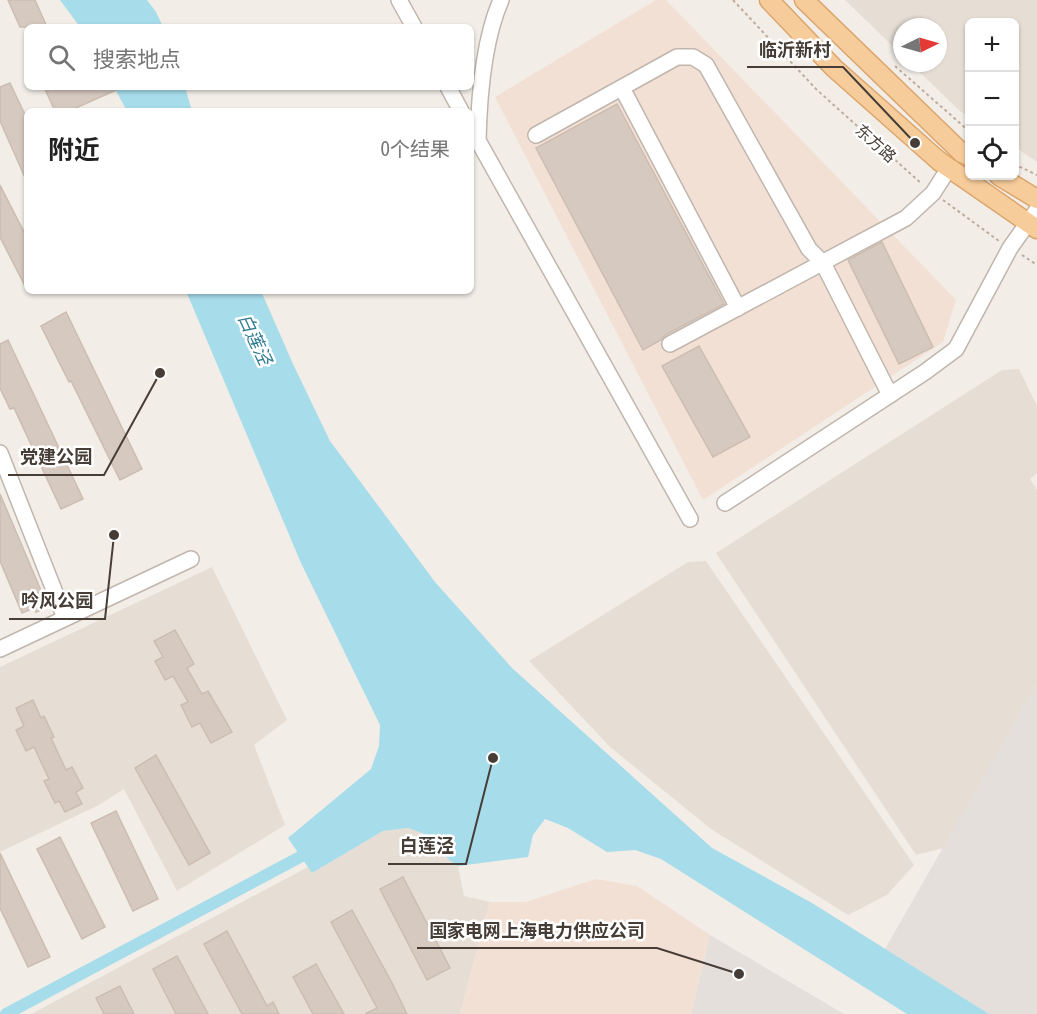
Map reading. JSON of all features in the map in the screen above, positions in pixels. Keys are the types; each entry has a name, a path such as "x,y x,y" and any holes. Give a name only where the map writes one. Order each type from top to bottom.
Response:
{"main road":[{"name":"东方路","path":"769,0 834,68 949,168 1034,221"},
{"path":"804,0 965,155"},
{"path":"1006,180 1037,199"}],"street":[{"path":"399,0 412,24"},
{"path":"501,0 495,13 479,94 474,134 690,519"},
{"path":"536,135 677,57 693,57 706,65 809,249 823,263 890,395"},
{"path":"621,88 738,308"},
{"path":"450,90 459,108"},
{"path":"670,344 906,218 933,193 949,168"},
{"path":"725,503 956,349 1010,248 1034,221"},
{"path":"0,453 65,618"},
{"path":"0,649 191,559"}],"path":[{"name":"东方路","path":"733,0 816,89 933,193 1037,265"},
{"path":"902,72 965,128"},
{"path":"1019,166 1037,175"}],"shaded area":[{"path":"656,0 666,0 956,300 943,342 703,500 495,97"},
{"path":"845,0 1037,0 1037,162 1019,150 1019,18 965,18 965,114 919,72 947,72 947,18 893,18 893,46"},
{"path":"1019,369 1037,406 1037,473 1030,479 1037,490 1037,683 944,848 916,855 716,553 1002,370"},
{"path":"706,561 914,865 887,895 848,915 711,829 610,747 529,661 688,562"},
{"path":"212,567 287,720 254,745 285,825 177,891 124,789 99,805 0,852 0,667"},
{"path":"1037,683 1037,1014 989,1014 885,949"},
{"path":"408,828 430,836 448,859 458,866 464,896 490,902 460,1014 31,1014 308,867 312,873 383,831"},
{"path":"596,879 637,886 710,935 691,1014 460,1014 490,902 526,902"},
{"path":"710,935 844,1014 691,1014"}],"water":[{"path":"60,0 147,0 162,24 78,24"},
{"path":"116,90 186,90 191,108 125,108"},
{"path":"187,294 262,294 330,441 435,582 512,668 712,848 812,903 989,1014 907,1014 661,859 635,850 607,852 568,828 545,819 533,835 528,857 458,866 448,859 430,836 408,828 383,831 312,873 288,838 371,769 379,746 380,725 301,563"}],"building":[{"path":"8,0 35,0 46,24 24,24 24,27 20,27"},
{"path":"10,83 24,113 24,175 0,121 0,87"},
{"path":"45,90 116,90 76,108 54,108"},
{"path":"617,104 724,304 665,335 661,340 643,350 536,148"},
{"path":"0,185 24,232 24,284 0,237"},
{"path":"882,242 933,347 899,364 848,260"},
{"path":"66,312 142,469 120,480 41,326"},
{"path":"8,340 83,499 61,509 14,408 10,409 0,388 0,344"},
{"path":"699,346 750,437 713,457 662,366"},
{"path":"0,494 48,607 36,612 34,608 22,613 0,561"},
{"path":"175,630 194,664 187,668 202,694 208,691 232,732 211,743 200,723 192,727 181,705 188,702 173,676 165,680 155,661 163,657 154,641"},
{"path":"33,700 41,718 44,716 54,737 51,738 66,770 72,767 83,788 76,792 82,804 65,812 59,801 55,803 44,781 49,779 34,747 26,751 16,730 24,726 16,708"},
{"path":"156,755 210,853 189,865 135,768"},
{"path":"116,811 158,899 133,911 91,823"},
{"path":"60,837 105,927 82,939 37,849"},
{"path":"0,853 50,957 28,967 0,908"},
{"path":"403,877 450,968 427,980 380,889"},
{"path":"352,910 407,1014 365,1014 377,1008 331,922"},
{"path":"227,931 267,1006 273,1002 279,1014 242,1014 204,944"},
{"path":"177,956 208,1014 176,1014 153,969"},
{"path":"316,964 344,1014 313,1014 293,977"},
{"path":"120,986 134,1014 104,1014 96,998"}],"waterway":[{"path":"6,1014 315,849"}],"place":[{"name":"临沂新村","path":"915,143"},
{"name":"党建公园","path":"160,373"},
{"name":"吟风公园","path":"114,535"},
{"name":"白莲泾","path":"493,758"},
{"name":"国家电网上海电力供应公司","path":"739,974"}]}
